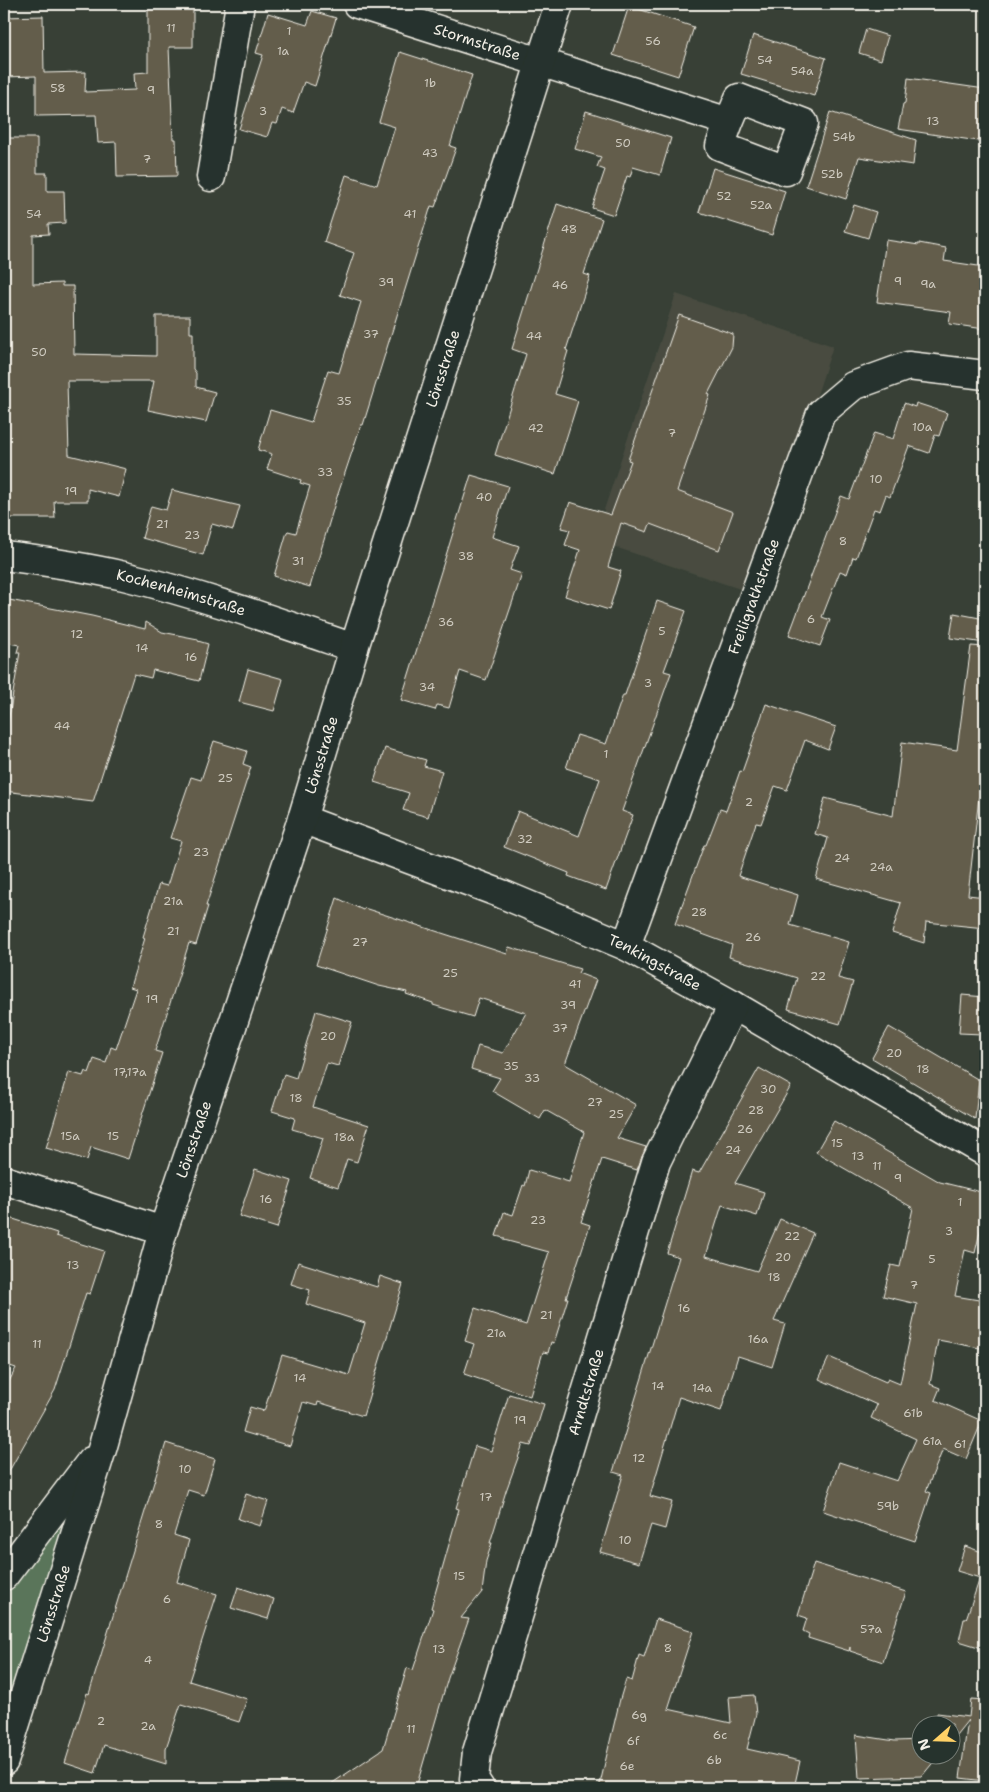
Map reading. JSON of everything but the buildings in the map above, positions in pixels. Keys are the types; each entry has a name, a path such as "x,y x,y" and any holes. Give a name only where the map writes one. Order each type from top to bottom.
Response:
{"street":[{"path":"211,177 240,4"},
{"name":"Stormstraße","path":"358,4 540,63"},
{"name":"Lönsstraße","path":"4,1761 103,1446 164,1231 302,819 354,648 559,4"},
{"path":"540,63 729,122"},
{"name":"Freiligrathstraße","path":"626,946 821,413 853,386 908,366 985,374"},
{"name":"Kochenheimstraße","path":"4,556 53,562 123,576 193,594 354,648"},
{"name":"Tenkingstraße","path":"302,819 502,894 626,946 733,1005 985,1152"},
{"name":"Arndtstraße","path":"480,1788 474,1779 476,1752 656,1162 733,1005"},
{"path":"4,1180 164,1231"},
{"name":"Lönsstraße","path":"4,1576 103,1446"}],"shaded area":[{"path":"676,294 833,346 752,593 594,540"}],"green space":[{"path":"67,1511 47,1587 4,1723 4,1591 59,1515"}]}
